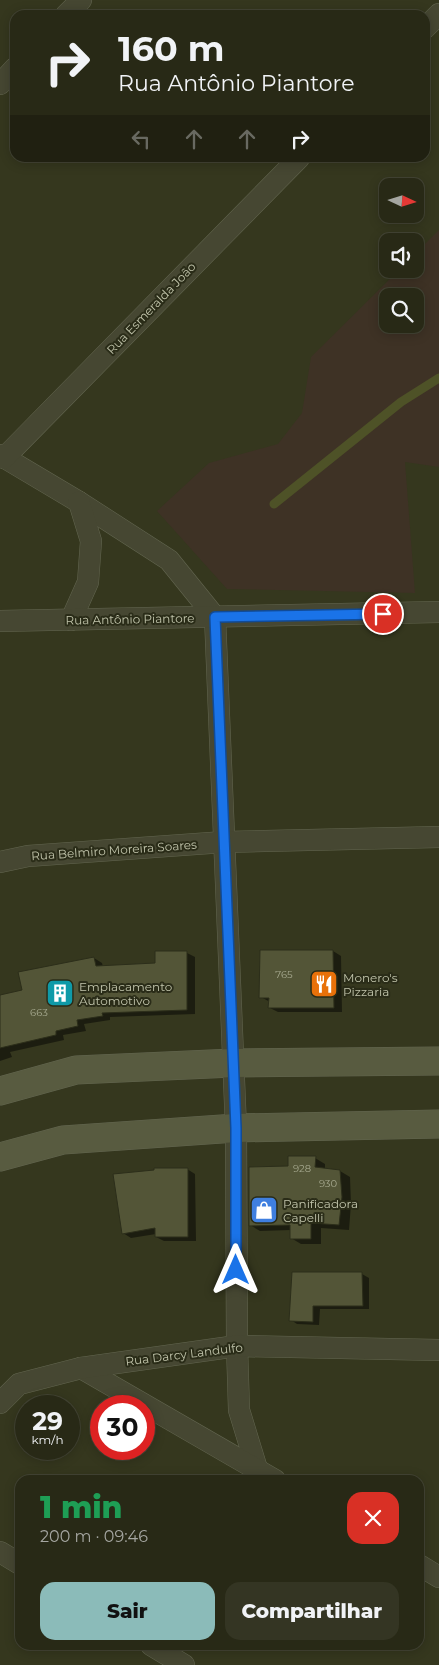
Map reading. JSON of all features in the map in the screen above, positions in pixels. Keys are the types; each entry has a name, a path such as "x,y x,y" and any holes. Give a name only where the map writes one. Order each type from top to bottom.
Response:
{"main road":[{"path":"0,1091 76,1070 233,1063 439,1061"},
{"path":"0,1157 63,1140 236,1128 439,1124"}],"street":[{"path":"71,10 81,0"},
{"path":"430,23 439,14"},
{"path":"0,84 10,73"},
{"name":"Rua Esmeralda João","path":"2,456 294,162"},
{"path":"2,456 79,502 169,560 215,617 236,1128 239,1410 257,1469"},
{"path":"71,620 88,582 91,541 79,502"},
{"name":"Rua Antônio Piantore","path":"0,621 439,612"},
{"name":"Rua Belmiro Moreira Soares","path":"0,862 28,856 224,842 439,837"},
{"name":"Rua Darcy Landulfo","path":"0,1403 19,1384 81,1368 237,1346 439,1350"},
{"path":"81,1368 267,1475"},
{"path":"0,1552 15,1561"},
{"path":"424,1568 439,1577"},
{"path":"160,1650 184,1665"}],"shaded area":[{"path":"439,230 439,467 405,462 415,593 227,589 157,511 209,463 278,444 302,413 311,357 379,290 379,333 424,333 424,288 381,288 391,278 424,278 424,245"}],"building":[{"path":"260,950 333,950 334,1008 268,1008 269,998 259,998"},
{"path":"155,951 187,951 187,1010 102,1013 103,1016 77,1020 78,1026 56,1031 56,1035 0,1048 0,995 22,990 18,972 94,957 96,966 155,963"},
{"path":"288,1156 316,1156 315,1167 340,1170 342,1197 339,1225 311,1223 311,1239 290,1239 290,1225 249,1226 249,1167 288,1166"},
{"path":"154,1168 188,1168 188,1237 155,1237 155,1228 122,1234 113,1174 154,1170"},
{"path":"292,1272 362,1272 363,1306 313,1306 313,1322 289,1321"}],"waterway":[{"path":"274,504 401,402 439,378"}],"place":[{"name":"Monero's Pizzaria","path":"324,984"},
{"name":"Emplacamento Automotivo","path":"60,993"},
{"name":"Panificadora Capelli","path":"264,1210"}],"route":[{"path":"236,1270 236,1128 215,617 383,614"}]}
